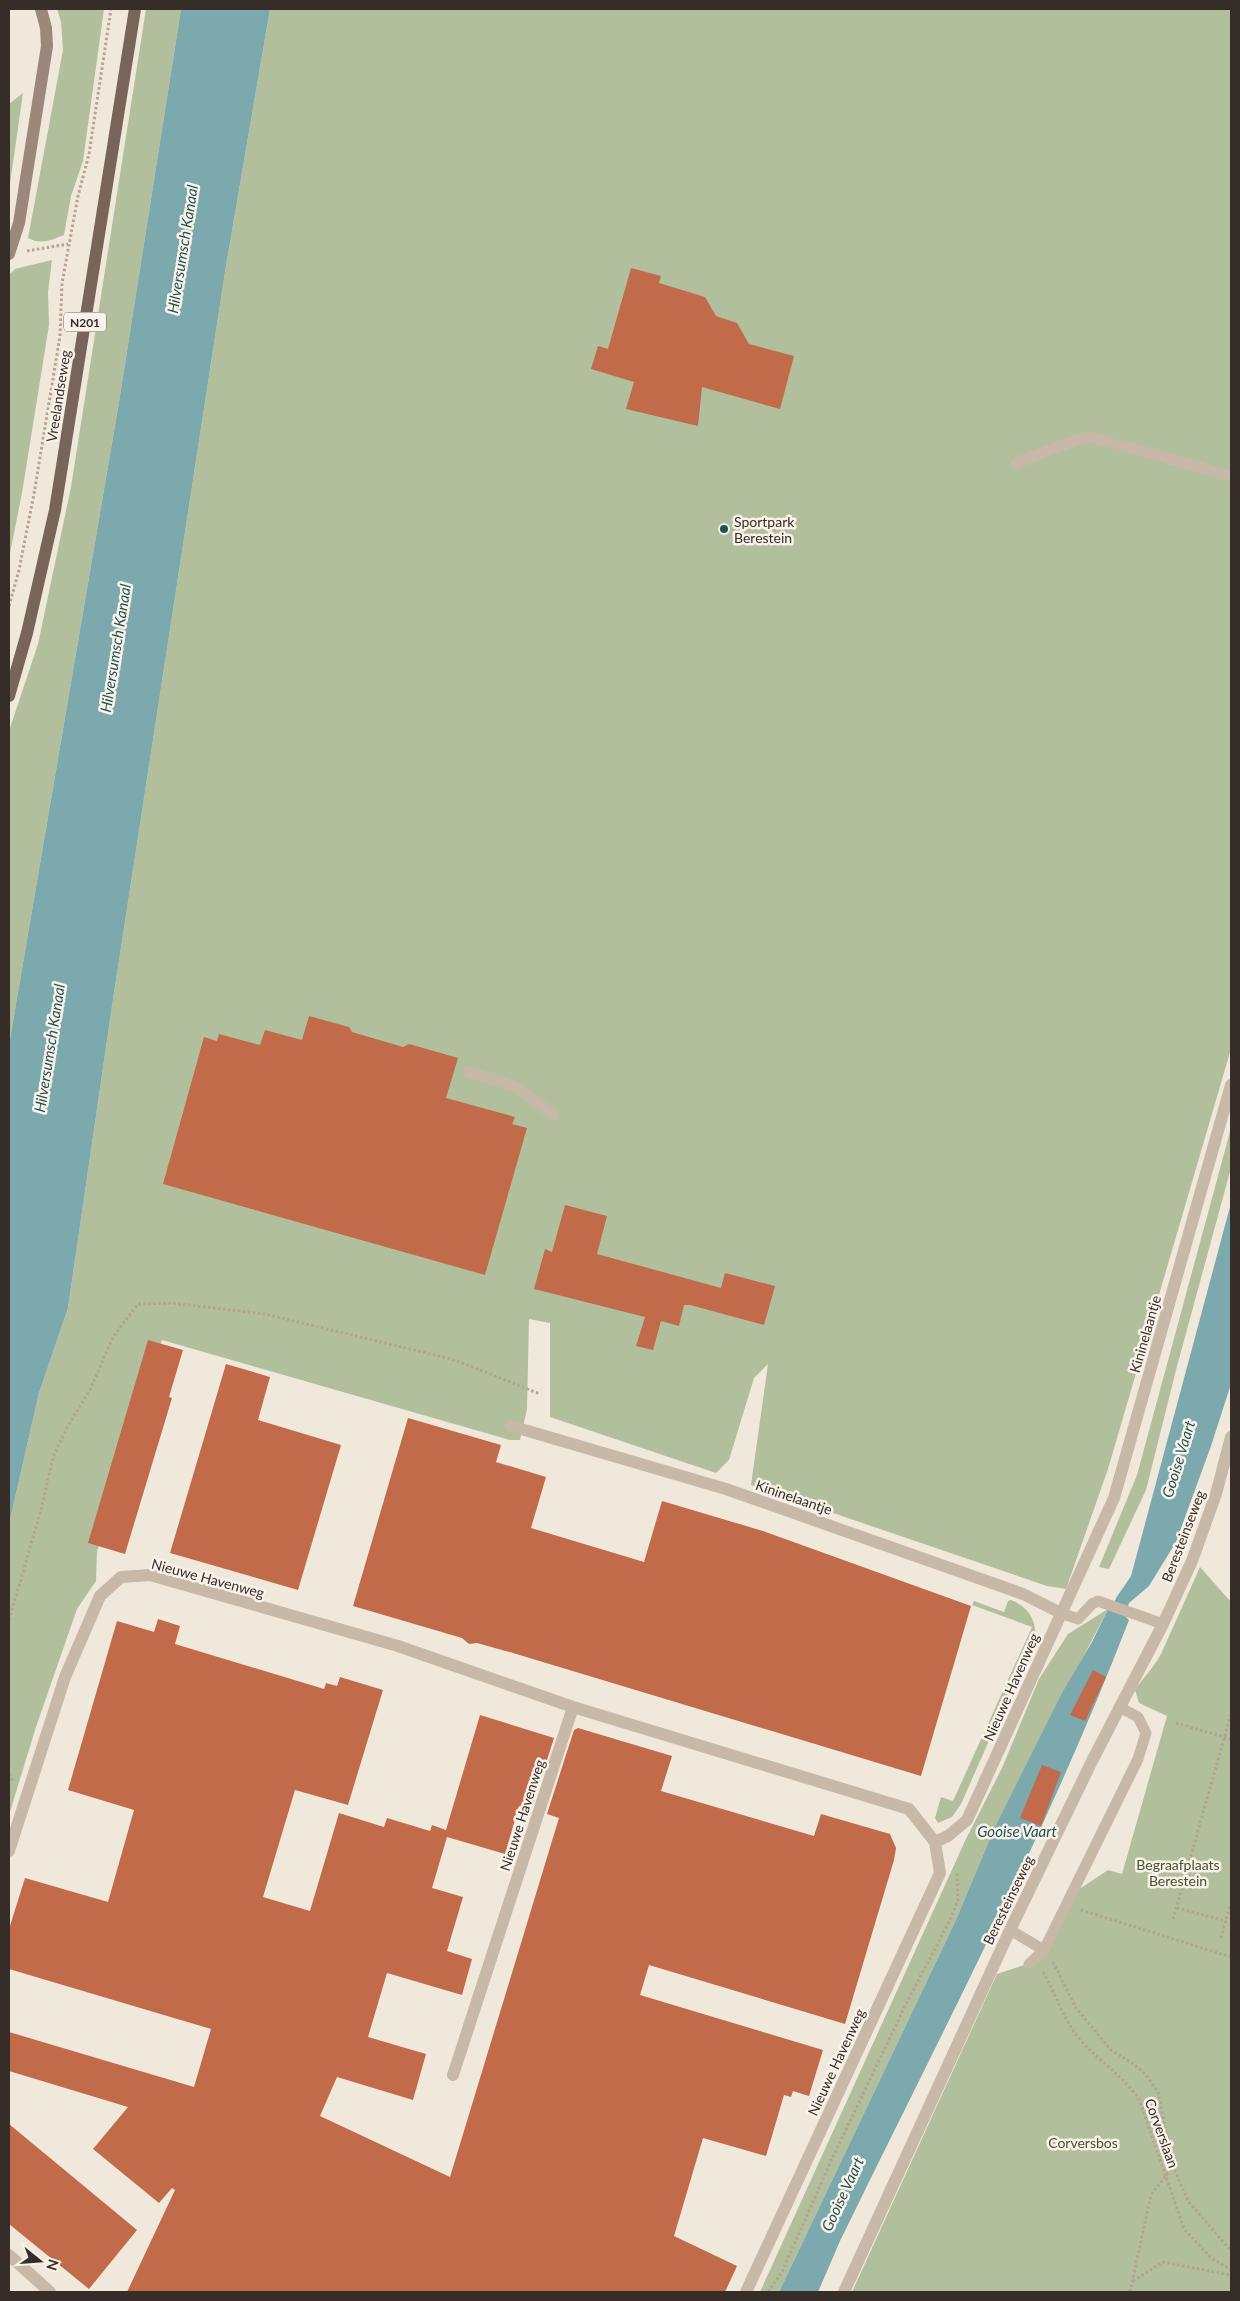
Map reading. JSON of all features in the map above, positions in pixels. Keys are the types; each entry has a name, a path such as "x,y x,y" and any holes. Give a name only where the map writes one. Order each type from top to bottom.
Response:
{"main road":[{"name":"Vreelandseweg","path":"9,696 27,633 55,510 135,9"}],"street":[{"path":"9,254 19,224 47,46 46,28 41,9"},
{"name":"Kininelaantje","path":"511,1426 726,1489 1023,1594 1061,1613 1114,1498 1231,1085"},
{"name":"Beresteinseweg","path":"844,2292 1010,1930 1119,1707 1163,1624 1192,1561 1216,1494 1231,1437"},
{"name":"Nieuwe Havenweg","path":"9,1851 65,1676 100,1596 121,1577 150,1575 398,1646 572,1706 909,1809 935,1842 940,1873 746,2292"},
{"name":"Nieuwe Havenweg","path":"935,1842 948,1836 967,1820 1061,1613"},
{"name":"Nieuwe Havenweg","path":"453,2075 572,1706"},
{"path":"9,2255 50,2292"}],"lane":[{"path":"1016,462 1076,440 1091,437 1231,476"},
{"path":"468,1072 517,1087 553,1115"},
{"name":"Kininelaantje","path":"1061,1613 1078,1619 1092,1604 1103,1602 1163,1624"},
{"path":"1029,1964 1044,1950 1138,1759 1146,1733 1138,1717 1119,1707"},
{"path":"1010,1930 1044,1950"}],"path":[{"name":"Vreelandseweg","path":"9,606 19,570 34,494 60,336 62,283 68,244 89,154 111,9"},
{"path":"25,252 68,244"},
{"path":"9,1620 41,1510 53,1457 68,1426 90,1390 113,1337 138,1304 170,1303 266,1314 455,1360 540,1394"},
{"path":"1174,1919 1231,1714"},
{"path":"1176,1723 1231,1738"},
{"path":"768,2292 782,2272 900,2017 949,1922 958,1900 956,1869"},
{"path":"1068,1901 1082,1910 1231,1956"},
{"path":"1221,1938 1231,1903"},
{"path":"1177,1908 1226,1922"},
{"path":"1044,1950 1052,1960 1076,2008 1110,2050 1141,2070 1158,2092 1173,2166 1188,2201 1231,2251"},
{"name":"Corverslaan","path":"1029,1964 1044,1972 1065,2019 1083,2043 1129,2084 1139,2100 1184,2229 1210,2257 1231,2270"},
{"path":"1130,2292 1151,2195 1173,2166"},
{"path":"1133,2281 1164,2262 1231,2276"}],"green space":[{"path":"57,9 104,9 83,161 71,196 64,235 50,240 37,241 28,238 63,50 61,22"},
{"path":"146,9 181,9 119,402 9,1045 9,731 38,644 71,487"},
{"name":"Sportpark Berestein","path":"270,9 1231,9 1231,1049 1108,1469 1066,1589 1047,1586 751,1485 768,1364 754,1378 729,1460 716,1473 550,1417 550,1323 529,1319 527,1409 520,1440 510,1440 162,1340 97,1552 96,1581 77,1609 36,1727 9,1815 9,1524 39,1393 68,1308 112,1006 225,272"},
{"path":"23,93 9,191 9,104"},
{"path":"52,260 48,292 49,325 22,493 9,558 9,275 15,269"},
{"path":"1231,1128 1231,1168 1176,1370 1146,1490 1109,1569 1099,1567 1137,1475"},
{"name":"Corversbos","path":"1200,1567 1231,1602 1231,2292 852,2292 997,1974 1036,1961 1069,1896 1108,1870 1122,1874 1167,1716 1139,1703 1135,1690 1161,1654"},
{"path":"1011,1600 1022,1606 1030,1614 1033,1619 1035,1637 961,1804 952,1817 938,1823 935,1818 941,1797 953,1801 1032,1627 972,1605 974,1601 1004,1612 1008,1601"},
{"path":"1108,1609 994,1829 955,1922 779,2292 760,2292 965,1841 1002,1768 1039,1679 1068,1634"}],"water":[{"name":"Hilversumsch Kanaal","path":"181,9 270,9 225,272 112,1006 68,1308 39,1393 9,1524 9,1045 119,402"},
{"name":"Gooise Vaart","path":"1231,1203 1231,1384 1176,1542 1149,1586 1129,1603 1124,1615 1129,1620 1097,1699 1028,1856 954,2011 840,2241 818,2292 779,2292 955,1922 994,1829 1062,1693 1092,1642 1108,1609 1111,1610 1116,1598 1131,1576"}],"building":[{"path":"631,268 661,276 659,283 705,297 716,316 737,323 749,344 794,356 780,409 702,387 698,426 626,409 634,382 591,369 598,346 608,349"},
{"path":"309,1016 349,1027 352,1032 403,1047 409,1044 458,1058 446,1098 515,1117 512,1124 527,1128 485,1275 163,1184 204,1037 217,1041 219,1034 260,1045 265,1030 302,1040"},
{"path":"565,1205 607,1216 597,1254 721,1288 725,1273 775,1286 764,1325 684,1305 679,1326 661,1321 653,1350 636,1346 645,1317 534,1289 545,1249 552,1252"},
{"path":"148,1340 183,1350 169,1397 172,1398 125,1554 88,1543"},
{"path":"226,1364 270,1377 258,1420 341,1445 298,1590 170,1553"},
{"path":"408,1418 501,1445 496,1462 546,1477 531,1528 644,1562 662,1501 763,1531 971,1606 921,1776 513,1653 477,1643 469,1644 462,1638 353,1606"},
{"path":"158,1619 180,1626 175,1644 324,1689 326,1683 337,1686 340,1677 383,1690 348,1805 295,1790 263,1897 310,1911 339,1813 384,1827 387,1818 430,1831 432,1825 446,1830 480,1715 554,1738 531,1810 519,1806 505,1854 447,1837 432,1888 463,1897 447,1951 472,1959 462,1995 387,1973 368,2037 426,2054 413,2100 337,2077 320,2116 450,2177 559,1818 547,1814 574,1730 578,1728 672,1756 661,1791 814,1836 821,1814 890,1834 896,1848 894,1860 845,2024 649,1965 640,1995 823,2050 809,2096 793,2091 791,2097 784,2095 766,2156 703,2138 674,2236 737,2266 725,2292 127,2292 175,2190 172,2188 159,2203 93,2149 128,2107 9,2071 9,2032 194,2087 211,2029 9,1969 9,1929 25,1878 108,1902 134,1810 68,1790 117,1621 154,1632"},
{"path":"1093,1670 1106,1677 1085,1721 1070,1715"},
{"path":"1042,1765 1061,1772 1041,1826 1020,1818"},
{"path":"9,2124 137,2230 89,2289 9,2224"}],"place":[{"name":"Sportpark Berestein","path":"724,529"}],"park label":[{"name":"Begraafplaats Berestein","path":"1178,1872"}]}
